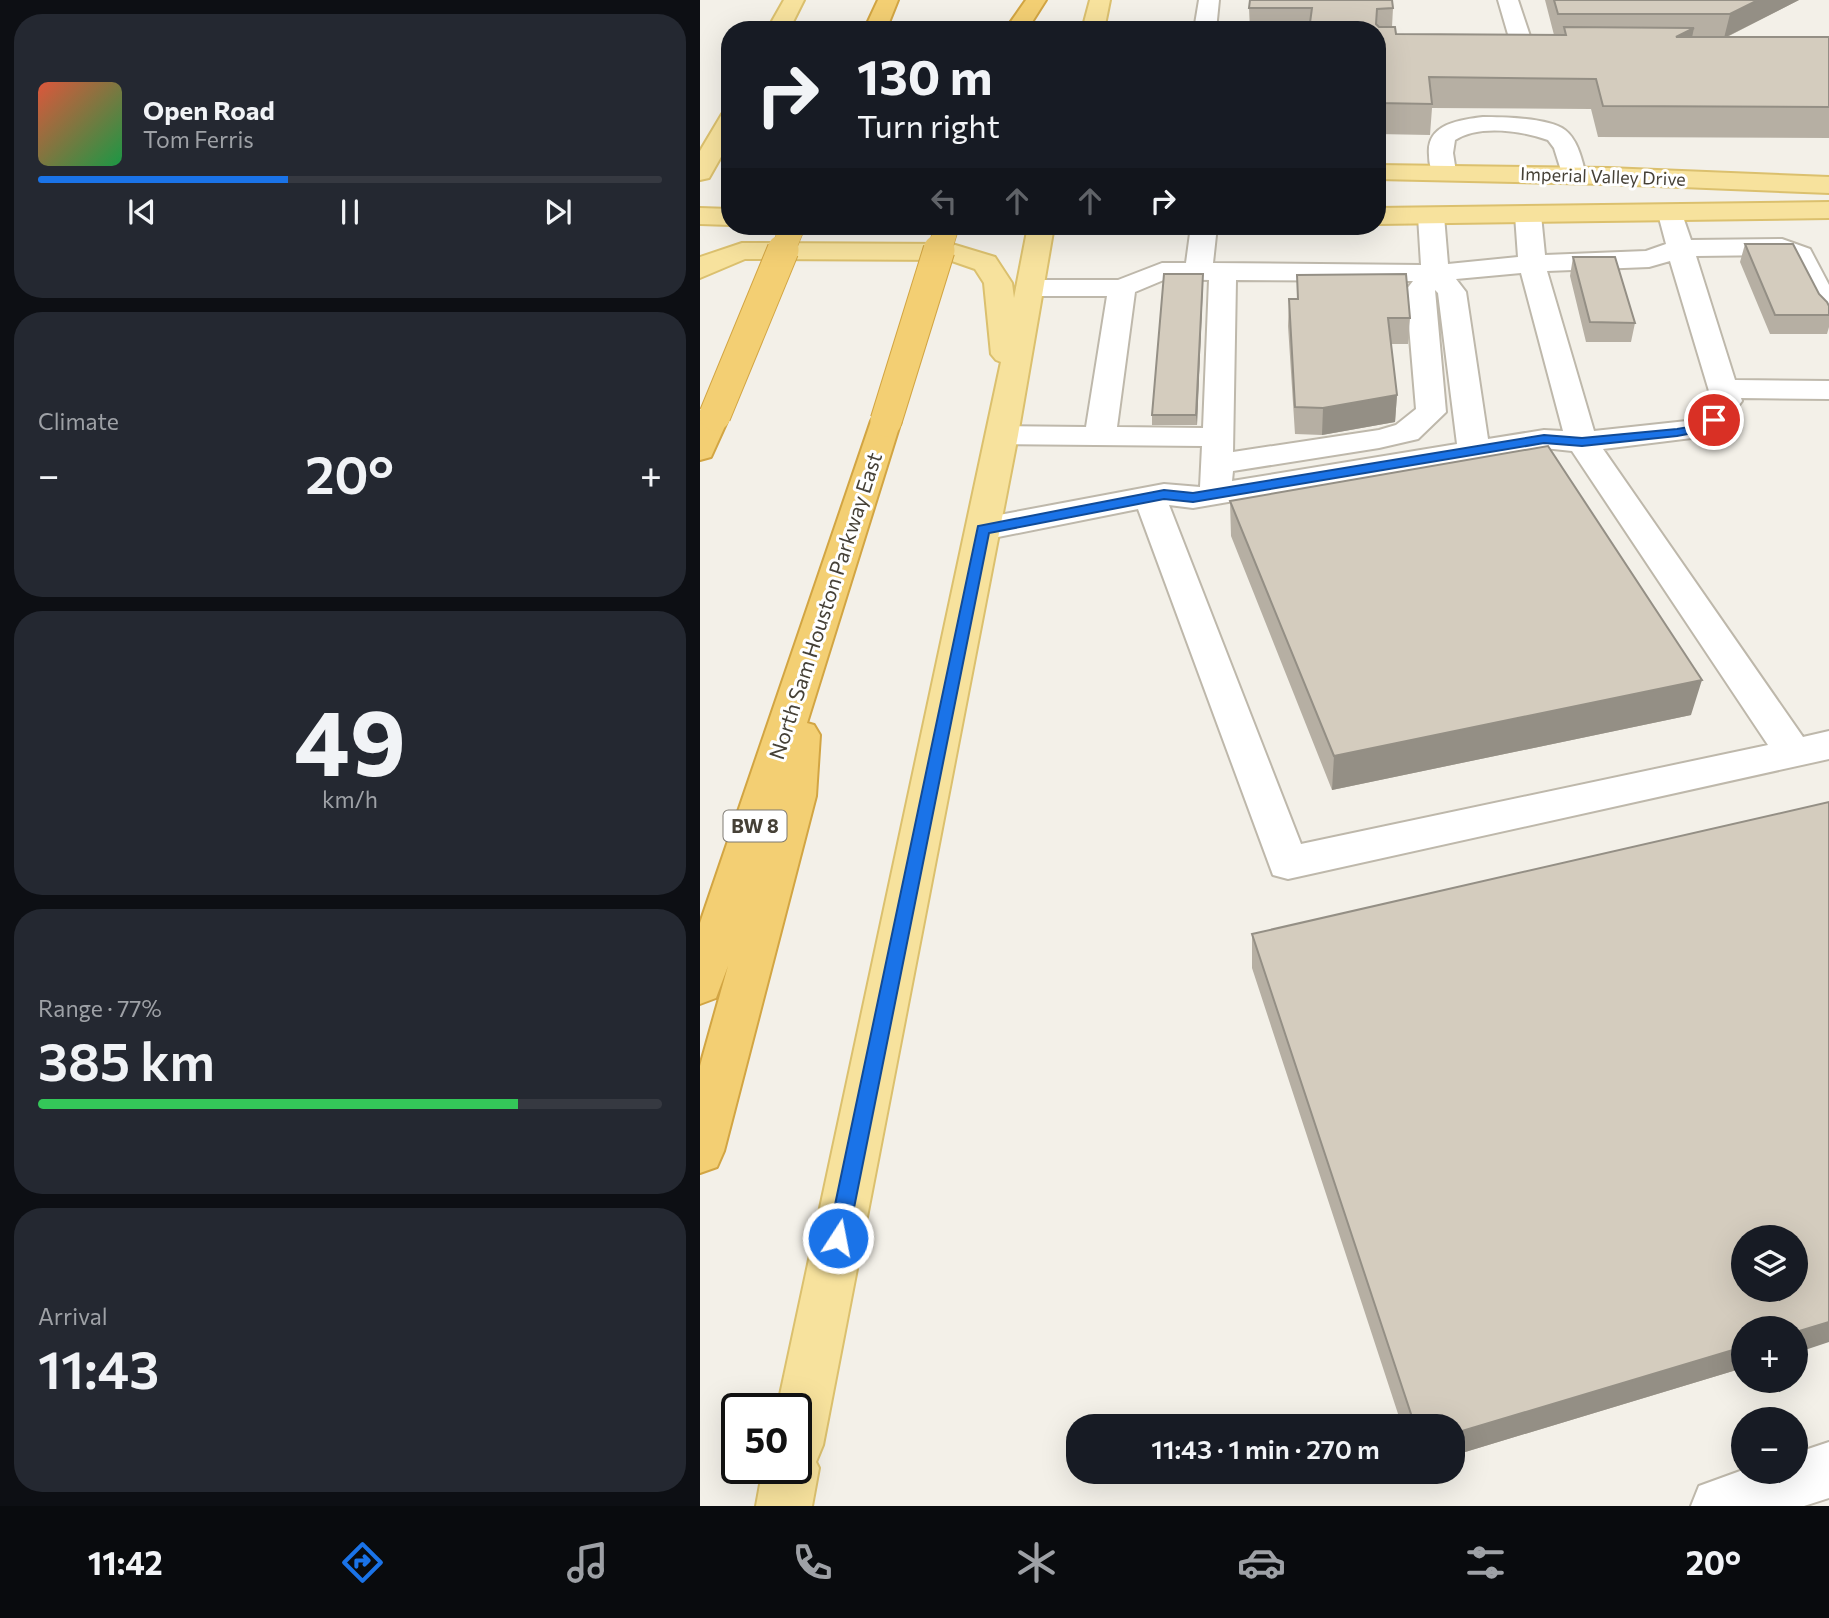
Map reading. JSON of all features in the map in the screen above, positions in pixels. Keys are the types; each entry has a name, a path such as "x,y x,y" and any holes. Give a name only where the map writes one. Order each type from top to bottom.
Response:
{"highway":[{"path":"879,21 888,0"},
{"path":"1009,21 1014,0"},
{"path":"1022,21 1036,0"},
{"path":"700,450 789,235"},
{"name":"North Sam Houston Parkway East","path":"700,985 807,666 944,235"},
{"path":"700,1151 796,796 807,666"}],"main road":[{"path":"783,21 794,0"},
{"path":"1095,21 1100,0"},
{"path":"721,135 700,172 721,172"},
{"name":"Imperial Valley Drive","path":"1386,172 1573,175 1829,185"},
{"path":"1664,178 1671,214"},
{"name":"Imperial Valley Drive","path":"1386,216 1829,210"},
{"path":"700,216 721,217"},
{"path":"806,1393 1002,435 1039,235"},
{"path":"700,270 709,263 742,251 952,252 985,263 998,283 1010,394"},
{"path":"784,1506 789,1484"}],"lane":[{"path":"1206,21 1209,0"},
{"path":"1508,0 1524,48"},
{"path":"1497,48 1551,48"},
{"path":"1444,172 1440,146 1446,134 1476,125 1515,126 1546,130 1557,135 1566,148 1573,175"},
{"path":"1002,435 1100,436 1217,465 1474,451 1544,439 1582,442 1705,428 1727,401 1671,214"},
{"path":"1150,497 1289,863 1811,750 1582,442 1532,264 1528,215"},
{"path":"1431,216 1435,273 1452,292 1474,451"},
{"path":"983,529 1150,497 1164,495 1193,498 1217,465 1211,271 1205,235"},
{"path":"1030,288 1122,288 1161,271 1435,273 1532,264 1649,259 1680,248 1782,247 1800,255 1829,312"},
{"path":"1217,465 1408,432 1431,412 1420,290 1435,273"},
{"path":"1100,436 1122,288"},
{"path":"1724,389 1829,390"},
{"path":"1719,1506 1829,1470"}],"building":[{"path":"1250,0 1392,0 1393,8 1377,9 1376,21 1310,21 1312,8 1249,8"},
{"path":"1554,0 1758,0 1730,14 1558,14"},
{"path":"1386,27 1395,27 1396,34 1566,35 1564,27 1694,28 1676,37 1829,37 1829,107 1603,106 1596,79 1429,77 1432,104 1386,103"},
{"path":"1745,244 1793,244 1819,294 1827,302 1829,315 1775,315"},
{"path":"1573,257 1615,257 1635,323 1590,322"},
{"path":"1164,274 1203,274 1196,415 1152,415"},
{"path":"1406,274 1410,318 1388,318 1397,395 1323,408 1295,407 1289,299 1298,299 1297,275"},
{"path":"1548,446 1702,680 1334,756 1230,501"},
{"path":"1829,802 1829,1322 1808,1328 1808,1316 1731,1316 1731,1351 1465,1430 1465,1414 1411,1414 1252,934"}],"route":[{"path":"838,1238 983,529 1164,495 1193,498 1544,439 1582,442 1705,428 1714,420"}]}
